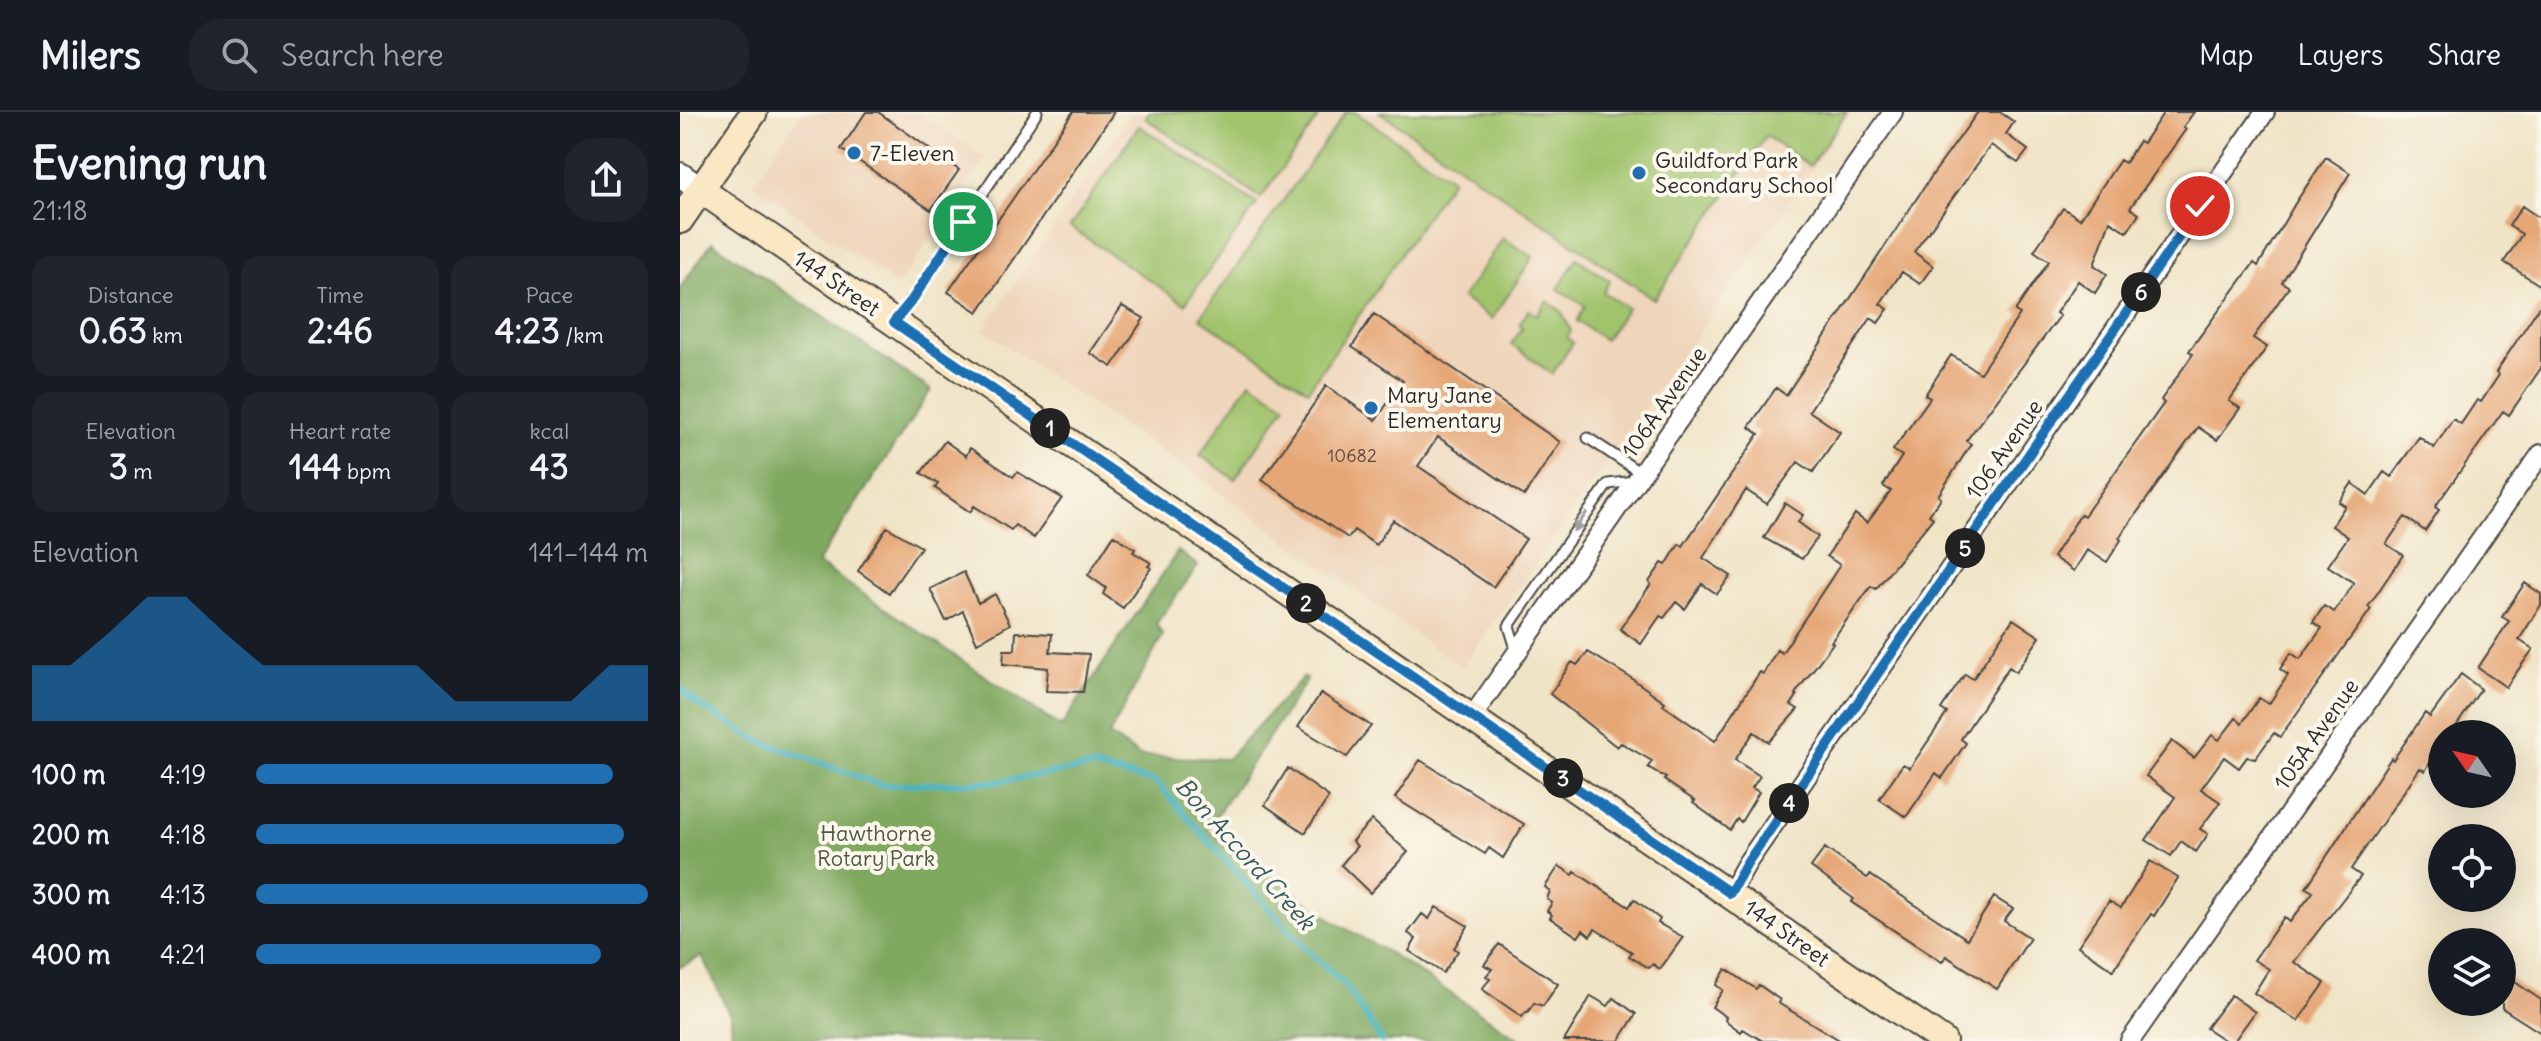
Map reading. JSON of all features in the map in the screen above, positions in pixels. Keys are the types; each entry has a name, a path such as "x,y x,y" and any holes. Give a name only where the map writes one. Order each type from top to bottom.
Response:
{"main road":[{"path":"680,220 690,183 754,112"},
{"name":"144 Street","path":"690,183 1943,1041"}],"street":[{"name":"106A Avenue","path":"1472,717 1893,112"},
{"name":"106 Avenue","path":"1730,893 1747,863 2265,112"},
{"name":"105A Avenue","path":"2130,1041 2541,454"}],"lane":[{"path":"894,322 912,300 1037,112"},
{"path":"1588,438 1641,478"}],"shaded area":[{"path":"801,112 917,112 986,158 898,286 753,184"},
{"name":"Mary Jane Elementary","path":"1132,112 1851,112 1462,668 1211,486 983,330"}],"green space":[{"path":"1149,112 1322,112 1261,198 1145,118"},
{"path":"1346,112 1355,112 1452,179 1308,390 1200,318"},
{"name":"Guildford Park Secondary School","path":"1380,112 1847,112 1810,166 1766,136 1654,299"},
{"path":"1139,126 1257,204 1185,304 1070,227"},
{"path":"1503,238 1533,257 1492,319 1462,298"},
{"name":"Hawthorne Rotary Park","path":"712,242 931,390 817,563 1061,727 1178,551 1198,566 1156,624 1163,635 1109,735 1140,756 1227,759 1303,677 1307,680 1207,830 1338,924 1391,954 1518,1038 1516,1041 732,1041 731,1017 702,956 680,967 680,288"},
{"path":"1577,258 1610,281 1603,292 1627,308 1605,340 1577,321 1585,306 1558,289"},
{"path":"1547,301 1561,311 1571,331 1567,338 1573,343 1552,374 1511,344 1523,327 1519,324 1529,310 1537,315"},
{"path":"1250,381 1286,405 1235,479 1200,455"}],"building":[{"path":"866,112 878,112 959,170 931,210 841,149"},
{"path":"1073,112 1114,112 978,312 948,292"},
{"path":"1978,112 2000,112 2014,122 2006,134 2028,150 2018,163 1991,145 1914,252 1933,266 1920,284 1902,272 1880,304 1888,309 1878,323 1871,318 1809,411 1840,432 1813,472 1798,462 1767,504 1746,490 1703,558 1731,576 1717,594 1702,584 1685,609 1676,602 1664,618 1660,616 1641,644 1620,629 1651,584 1649,582 1662,563 1666,565 1679,544 1683,546 1759,434 1749,427 1776,388 1786,395 1931,177"},
{"path":"2164,112 2194,112 2183,127 2186,129 2130,208 2139,214 2127,232 2110,221 2094,265 2107,274 2095,293 2078,281 2056,313 2060,316 1966,441 1971,444 1938,496 1941,498 1929,515 1933,518 1876,589 1871,586 1795,694 1797,696 1791,705 1798,709 1769,742 1754,732 1735,760 1760,776 1752,788 1759,792 1741,822 1737,819 1730,830 1648,767 1652,761 1621,743 1617,747 1550,694 1572,662 1577,665 1588,652 1631,678 1715,741 1760,672 1763,674 1777,650 1782,653 1840,565 1827,556 1855,514 1867,523 1891,491 1883,486 1902,456 1893,450 1930,398 1925,395 1951,355 1980,373 2020,314 2015,311 2049,261 2034,251 2063,208 2080,219 2120,160 2125,163"},
{"path":"2326,157 2350,173 2282,282 2289,287 2253,338 2267,347 2229,401 2240,408 2217,440 2198,427 2119,538 2121,540 2107,562 2087,550 2074,571 2053,557 2081,514 2084,516 2164,403 2161,400 2193,354 2189,351 2254,263 2258,266"},
{"path":"2522,206 2541,219 2541,286 2504,262 2522,234 2509,226"},
{"path":"2541,304 2541,368 2509,415 2503,411 2435,507 2439,510 2425,531 2405,517 2386,544 2403,555 2368,607 2371,609 2280,737 2274,733 2255,759 2247,757 2239,768 2224,757 2201,789 2220,802 2200,829 2208,834 2196,852 2181,841 2171,856 2146,840 2175,797 2146,776 2172,741 2194,758 2212,735 2219,740 2236,718 2242,723 2259,698 2269,704 2288,675 2280,669 2291,653 2300,659 2322,628 2313,622 2324,606 2334,612 2354,583 2328,566 2348,537 2332,526 2345,506 2339,502 2352,483 2368,495 2384,472 2391,477 2419,437 2434,448 2453,419 2461,424 2499,375 2496,372"},
{"path":"1122,306 1144,318 1112,367 1090,353"},
{"name":"Mary Jane Elementary","path":"1374,314 1560,442 1524,496 1438,437 1418,466 1526,539 1493,587 1393,520 1376,545 1354,530 1348,538 1262,480 1326,386 1376,420 1403,381 1352,347"},
{"path":"945,441 966,456 970,448 1013,477 1017,472 1062,498 1034,538 1015,525 1011,530 974,506 970,512 935,488 938,484 921,473"},
{"path":"1785,503 1803,515 1798,522 1818,537 1802,559 1764,538"},
{"path":"887,527 921,547 889,593 858,571"},
{"path":"1114,535 1151,563 1148,566 1151,568 1123,608 1103,594 1106,588 1088,575"},
{"path":"964,572 978,603 995,594 1010,624 977,643 963,611 946,621 930,589"},
{"path":"2525,583 2541,594 2541,605 2519,640 2533,649 2506,687 2478,668 2509,621 2502,617"},
{"path":"2013,619 2040,637 2016,672 2009,667 1961,739 1966,743 1942,778 1936,773 1906,817 1879,799 1903,764 1910,768 1947,713 1941,709 1965,674 1973,679"},
{"path":"1016,632 1052,634 1050,652 1089,654 1083,692 1046,691 1048,668 1003,664 1004,650 1015,650"},
{"path":"2461,674 2481,689 2460,720 2428,720 2428,766 2425,771 2420,768 2351,869 2361,876 2294,962 2325,983 2298,1021 2254,993 2269,969 2254,960 2284,917 2290,922 2313,892 2306,888 2391,758 2393,760 2425,713 2430,717"},
{"path":"1321,693 1371,726 1347,757 1298,727"},
{"path":"1420,760 1524,824 1503,858 1489,848 1485,854 1395,798"},
{"path":"1288,768 1329,797 1305,833 1265,805"},
{"path":"1372,820 1408,852 1370,893 1341,865 1357,846 1352,841"},
{"path":"1825,848 1867,878 1870,875 1967,939 1994,897 2013,909 2004,921 2030,938 1997,989 1946,956 1942,962 1851,902 1854,899 1811,867"},
{"path":"2150,861 2178,878 2113,970 2078,946 2109,901 2121,908"},
{"path":"1559,866 1573,875 1575,872 1629,907 1634,899 1660,919 1658,923 1683,937 1660,969 1653,964 1649,968 1629,956 1632,952 1595,929 1590,936 1583,930 1578,937 1550,918 1552,915 1547,911 1552,903 1547,899 1550,891 1545,887"},
{"path":"1436,907 1468,926 1454,948 1458,951 1443,973 1409,951 1416,939 1408,933 1422,914 1429,919"},
{"path":"1499,944 1558,984 1543,1006 1534,1003 1522,1017 1482,989 1490,979 1486,976 1492,969 1484,965"},
{"path":"1726,969 1756,989 1759,985 1780,1000 1778,1003 1841,1041 1763,1041 1743,1029 1741,1032 1712,1007 1723,990 1716,985"},
{"path":"2516,983 2541,1000 2541,1033 2514,1016"},
{"path":"2231,995 2255,1012 2234,1041 2226,1041 2206,1028"},
{"path":"1591,996 1608,1006 1614,998 1636,1014 1619,1041 1564,1041"}],"waterway":[{"name":"Bon Accord Creek","path":"680,688 696,703 755,739 881,785 995,782 1092,767 1156,782 1301,944 1345,985 1382,1041"}],"place":[{"name":"7-Eleven","path":"854,153"},
{"name":"Guildford Park Secondary School","path":"1639,173"},
{"name":"Mary Jane Elementary","path":"1371,408"}],"route":[{"path":"963,222 894,322 1730,893 1747,863 2200,206"}]}
